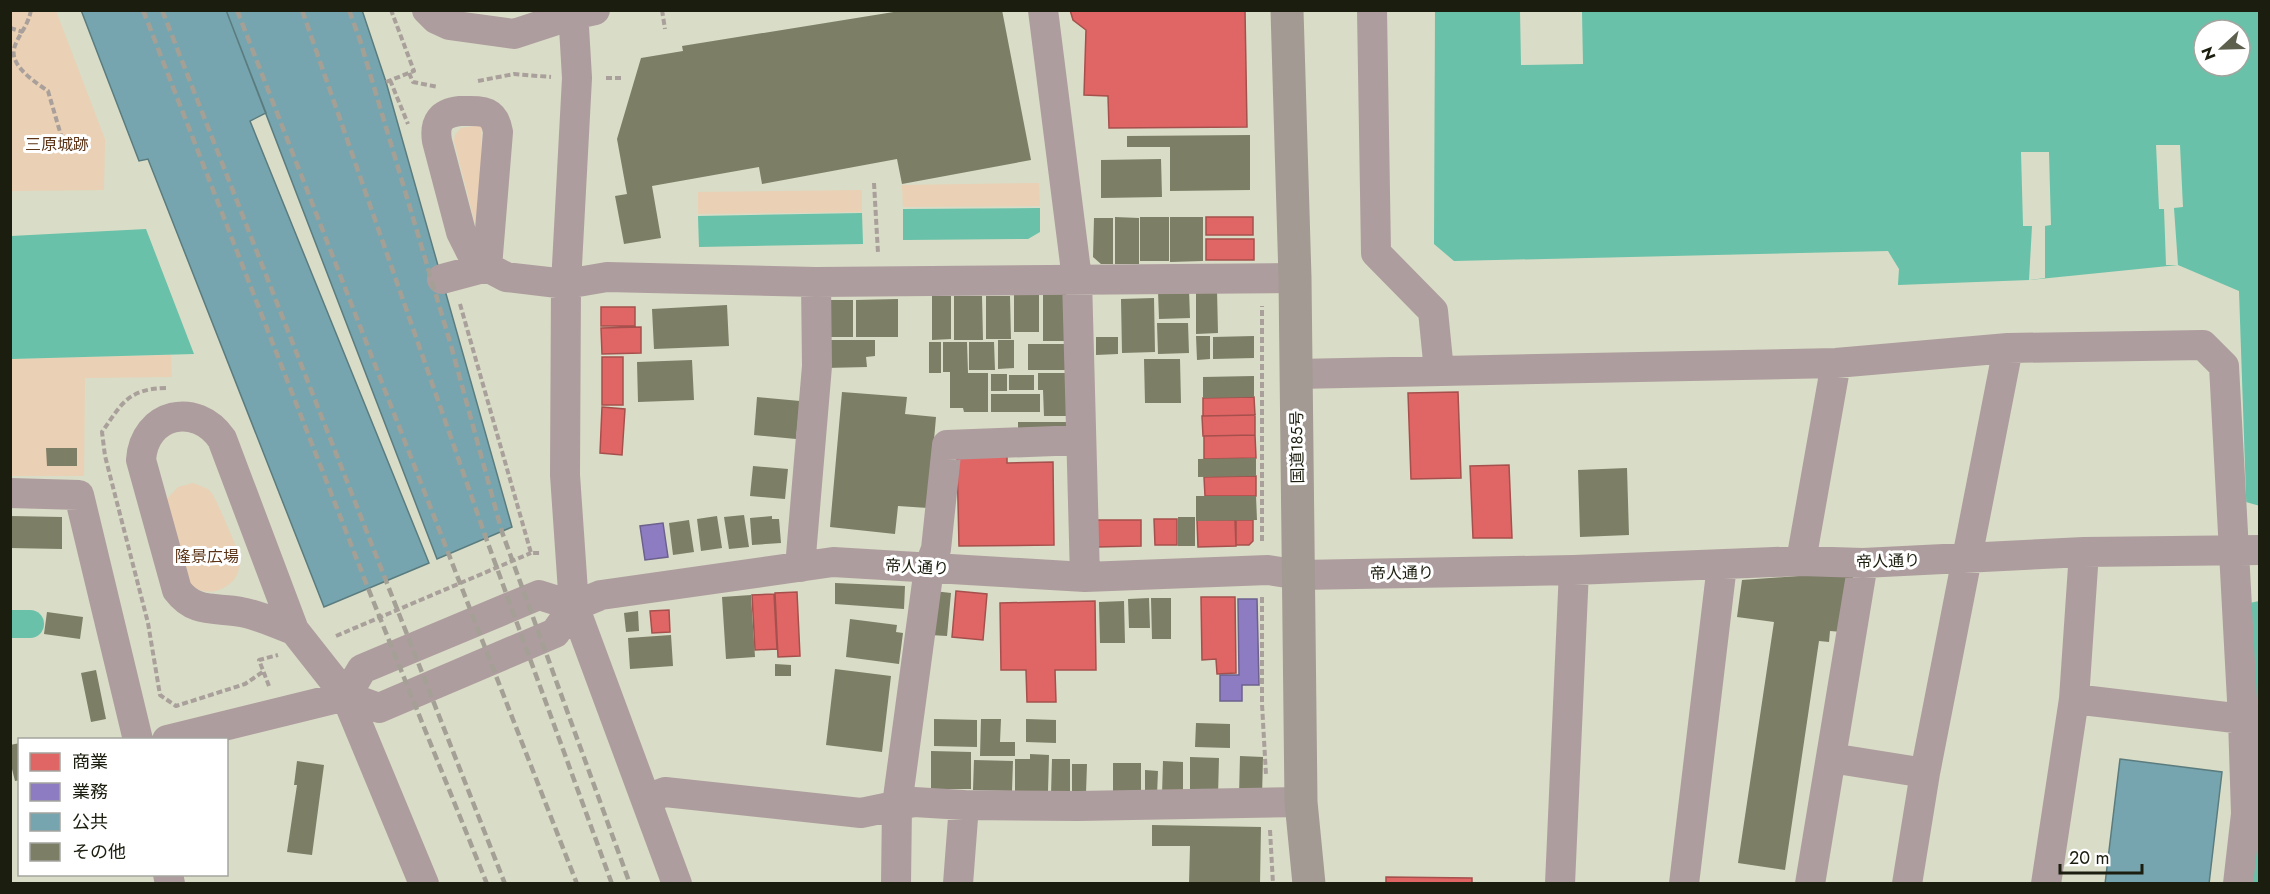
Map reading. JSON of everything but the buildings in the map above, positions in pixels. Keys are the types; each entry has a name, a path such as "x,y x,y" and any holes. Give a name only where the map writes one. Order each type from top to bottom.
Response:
{"highway":[{"name":"国道185号","path":"1287,10 1295,278 1301,802 1310,884"}],"street":[{"path":"427,10 436,19 449,25 514,34 580,12"},
{"path":"536,10 580,12"},
{"path":"1043,10 1077,279 1085,577"},
{"path":"1372,10 1376,253 1433,311 1439,371"},
{"path":"580,12 566,284 565,475 574,606 677,884"},
{"path":"449,286 488,267 506,277 566,284 608,277 816,282 1295,278"},
{"path":"800,567 817,366 816,282"},
{"path":"1296,374 1836,363 2008,348 2203,345 2224,366 2247,550 2243,719 2246,814 2238,884"},
{"path":"1907,884 1924,773 2008,348"},
{"path":"1801,561 1836,363"},
{"path":"301,638 243,612 198,607 189,603 177,590 141,460 144,442 161,423 177,417 195,418 211,426 222,440 301,638 346,696 424,884"},
{"path":"896,884 897,805 929,568 936,549 947,445 1081,440"},
{"path":"10,493 79,495 138,738"},
{"name":"帝人通り","path":"574,606 602,595 833,562 1085,577 1262,570 1300,575 1574,570 1801,561 1863,562 2084,552 2247,550"},
{"path":"2046,884 2074,699 2084,552"},
{"path":"1810,884 1863,562"},
{"path":"1684,884 1722,565"},
{"path":"1560,884 1574,570"},
{"path":"346,696 362,669 539,595 574,606"},
{"path":"175,738 346,696 379,708 555,633 574,606"},
{"path":"2074,699 2243,719"},
{"path":"1831,758 1924,773"},
{"path":"646,799 665,792 861,813 914,802 1077,806 1301,802"},
{"path":"958,884 964,805"}],"path":[{"path":"32,10 29,23 12,53 28,78 48,91 65,148"},
{"path":"391,10 414,71 388,81 404,112 411,135"},
{"path":"662,10 665,29"},
{"path":"10,28 23,32"},
{"path":"409,73 413,82 441,87"},
{"path":"472,82 514,74 538,77"},
{"path":"874,183 878,253"},
{"path":"1262,278 1262,704 1273,884"},
{"path":"449,286 531,553"},
{"path":"171,388 148,388 136,393 121,404 102,432 105,456 148,623 160,695 176,706 245,684 264,671"},
{"path":"280,712 259,660 301,638 327,640 531,553 571,552"}],"green space":[{"name":"三原城跡","path":"10,11 56,11 105,139 104,190 11,191"},
{"path":"481,125 482,226 476,227 454,141 455,135 461,128"},
{"path":"1039,183 1040,206 903,207 902,185"},
{"path":"862,190 862,212 698,214 698,192"},
{"path":"171,355 172,377 85,378 84,476 11,476 10,359"},
{"name":"隆景広場","path":"193,483 208,489 213,495 238,554 239,569 236,576 231,583 211,592 191,586 167,499 178,487"}],"water":[{"path":"1435,11 2259,11 2259,883 2250,883 2257,816 2239,291 2178,265 2029,280 1898,285 1899,269 1888,251 1454,261 1434,244"},
{"path":"1040,208 1040,232 1028,239 903,240 903,209"},
{"path":"862,213 863,244 699,247 698,216"},
{"path":"146,229 194,354 11,359 11,236"}],"pier":[{"path":"1520,11 1582,11 1583,64 1521,65"},
{"path":"2156,145 2180,145 2183,207 2174,208 2178,265 2166,265 2164,209 2159,209"},
{"path":"2021,152 2049,152 2051,225 2045,226 2045,278 2029,280 2032,226 2023,226"},
{"path":"2246,502 2260,506 2259,601 2250,603"}],"waterway":[{"path":"10,624 30,624"}],"railway":[{"path":"143,10 368,588 487,884"},
{"path":"162,10 505,884"},
{"path":"237,10 577,884"},
{"path":"302,10 486,538 612,884"},
{"path":"349,10 450,342 502,532 630,884"}]}
